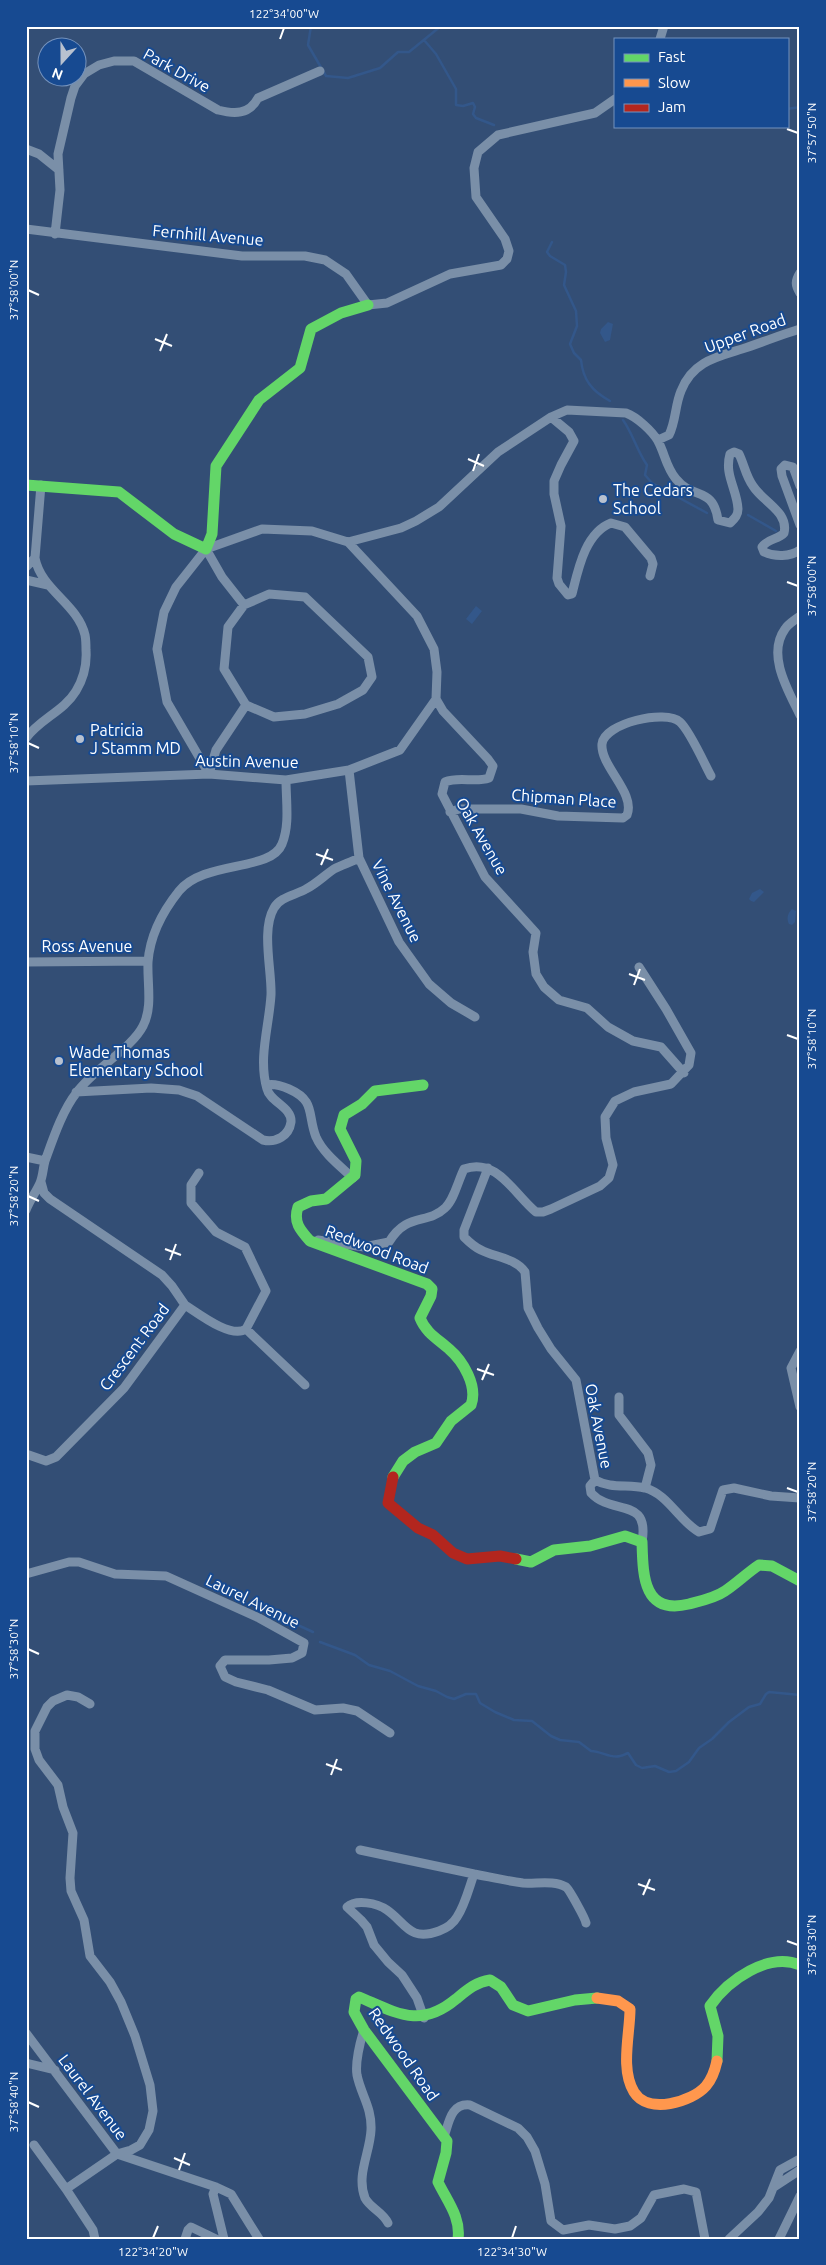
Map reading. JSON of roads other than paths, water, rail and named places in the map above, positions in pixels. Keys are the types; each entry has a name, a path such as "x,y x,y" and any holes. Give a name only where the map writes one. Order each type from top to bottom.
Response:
{"street":[{"path":"660,38 664,26"},
{"name":"Park Drive","path":"55,234 60,190 58,154 75,86 84,74 99,65 114,61 134,61 203,102 218,110 231,113 247,111 254,106 258,98 320,71"},
{"path":"209,774 167,702 156,649 164,612 176,587 206,549 212,534 216,466 237,431 264,394 283,383 300,368 311,329 341,313 368,305 388,304 450,274 501,265 507,259 509,250 505,239 476,197 474,168 478,152 498,135 595,114 614,100"},
{"path":"26,149 39,154 59,170"},
{"name":"Fernhill Avenue","path":"26,229 242,256 305,256 325,260 346,274 368,305"},
{"name":"Upper Road","path":"800,273 796,280 796,287 800,293"},
{"name":"Upper Road","path":"658,440 670,435 681,391 687,379 696,370 719,355 800,329"},
{"path":"348,542 401,528 423,516 439,506 498,452 550,417 568,410 626,413 632,415 658,440 666,466 678,482 713,500 718,520 724,522 730,523 736,518 738,510 728,474 728,462 730,454 734,452 739,454 752,486 778,512 784,521 784,533 781,537 766,541 762,547 764,552 772,555 789,554 800,550"},
{"path":"550,417 569,432 574,441 560,465 554,481 554,494 561,526 557,578 559,584 568,595 572,594 578,570 590,542 599,530 612,523 625,527 652,558 653,564 650,576"},
{"path":"800,486 793,467 785,465 781,469 782,476 800,524"},
{"path":"26,485 119,492 174,534 206,549 222,577 244,605"},
{"path":"26,738 30,730 61,708 76,692 85,674 85,634 73,613 39,572 35,558 41,485"},
{"path":"206,549 262,529 312,531 348,542 401,598 427,633 434,649 437,672 436,700"},
{"path":"26,567 35,558"},
{"path":"26,580 48,585"},
{"path":"269,594 305,597 368,657 372,677 364,690 338,704 305,714 274,716 246,705 224,670 228,627 244,605 269,594"},
{"path":"800,616 785,628 778,649 782,676 800,715"},
{"name":"Austin Avenue","path":"26,781 209,774 286,780 349,770 400,750 436,700"},
{"name":"Oak Avenue","path":"436,700 493,766 489,778 445,782 442,794 485,877 536,933 533,952 536,974 544,987 558,1000 587,1008 608,1027 633,1041 661,1047 684,1073"},
{"path":"209,774 216,750 246,705"},
{"name":"Chipman Place","path":"450,812 460,809 521,809 558,816 623,818 627,815 629,805 605,756 602,746 603,738 615,727 665,716 680,722 711,776"},
{"name":"Vine Avenue","path":"349,770 359,858 399,942 429,984 451,1003 476,1017"},
{"path":"26,1210 41,1182 45,1161 68,1106 76,1092 96,1070 136,1037 144,1025 148,1010 148,961 156,927 165,910 181,888 208,871 268,859 278,853 287,826 286,780"},
{"path":"76,1092 151,1088 179,1090 198,1096 264,1140 273,1142 282,1138 290,1126 289,1113 269,1094 262,1068 271,993 267,961 271,915 274,907 282,900 306,889 335,869 359,858"},
{"name":"Ross Avenue","path":"26,962 148,961"},
{"path":"423,1086 375,1091 362,1104 344,1115 340,1129 356,1161 357,1168 353,1178 326,1199 311,1201 298,1207 294,1216 297,1226 310,1241 321,1240 364,1247 378,1246 389,1242 394,1232 406,1223 439,1212 446,1207 464,1169 472,1166 488,1168 500,1174 536,1212 551,1209 600,1186 609,1178 613,1165 606,1138 606,1117 615,1101 634,1092 671,1084 684,1073 689,1065 691,1053 639,967"},
{"path":"266,1085 272,1084 286,1088 300,1094 306,1100 310,1109 316,1137 324,1150 353,1178"},
{"path":"26,1156 45,1161"},
{"name":"Oak Avenue","path":"488,1168 464,1230 464,1237 481,1250 522,1267 525,1272 528,1308 551,1349 576,1380 595,1480 602,1484 645,1488 662,1498 692,1528 699,1532 710,1529 713,1524 723,1490 734,1488 763,1495 800,1498"},
{"path":"185,1305 237,1333 246,1329 266,1291 245,1247 216,1232 191,1203 190,1185 199,1173"},
{"name":"Crescent Road","path":"26,1454 46,1462 56,1457 124,1388 185,1305 162,1275 50,1199 44,1192 41,1182"},
{"name":"Redwood Road","path":"310,1241 427,1284 432,1289 431,1296 420,1318 422,1327 457,1358 473,1389 474,1400 470,1406 454,1418 436,1443 414,1452 400,1464 387,1494 388,1503 396,1511 433,1536 453,1553 467,1558 500,1556 531,1562 554,1550 590,1546 626,1536 642,1542"},
{"path":"246,1329 305,1385"},
{"path":"800,1351 791,1368 800,1408"},
{"name":"Oak Avenue","path":"619,1397 619,1415 648,1453 651,1466 645,1488"},
{"path":"595,1480 590,1486 590,1493 597,1500 634,1512 642,1519 644,1530 642,1542 643,1579 651,1596 659,1604 670,1607 684,1606 724,1592 759,1565 772,1566 800,1581"},
{"name":"Laurel Avenue","path":"26,1574 69,1562 79,1562 115,1574 166,1576 259,1618 304,1643 302,1653 292,1658 255,1661 225,1660 220,1666 225,1677 236,1682 268,1690 315,1710 343,1708 357,1711 390,1733"},
{"path":"90,1704 78,1697 67,1695 52,1701 42,1716 34,1740 39,1760 58,1785 73,1833 71,1891 84,1920 90,1956 110,1982 121,2002 135,2036 150,2085 152,2121 146,2138 140,2145 131,2150 117,2154"},
{"path":"360,1850 521,1883 561,1885 572,1893 586,1923"},
{"path":"474,1874 458,1916 452,1924 436,1932 427,1934 408,1929 386,1909 379,1907 356,1902 347,1907 367,1927 374,1944 388,1962 402,1975 417,1998 424,2018 439,2012 473,1986 490,1980 502,1987 513,2005 528,2012 588,1998 618,2001 630,2009 631,2029 628,2059 635,2094 640,2099 657,2105 691,2097 707,2085 717,2057 719,2042 716,2018 710,2006 717,1994 755,1969 778,1960 800,1965"},
{"name":"Redwood Road","path":"424,2018 412,2017 358,1997 354,2004 354,2012 364,2030 444,2137"},
{"path":"364,2030 359,2048 356,2073 366,2097 371,2132 361,2178 366,2198 388,2223"},
{"name":"Laurel Avenue","path":"26,2033 117,2154 66,2189"},
{"path":"26,2063 55,2070"},
{"path":"458,2239 460,2230 458,2219 438,2182 448,2145 444,2137 453,2112 457,2106 464,2104 470,2105 518,2128 527,2137 535,2151 549,2199 551,2221 563,2230 589,2225 624,2228 636,2222 654,2195 684,2190 696,2192 705,2239"},
{"path":"34,2145 93,2230 95,2239"},
{"path":"117,2154 216,2187 231,2194 259,2239"},
{"path":"729,2239 758,2212 774,2187 780,2170 800,2159"},
{"path":"774,2187 800,2170"},
{"path":"216,2187 213,2194 224,2239"},
{"path":"779,2239 800,2196"},
{"path":"185,2239 191,2227 216,2239"}],"water":[{"path":"608,322 613,324 610,340 605,342 600,333 601,329"},
{"path":"476,606 482,611 472,624 466,619"},
{"path":"760,889 764,892 754,902 751,901 749,899 752,893"},
{"path":"792,909 796,911 795,922 792,925 789,924 788,918"}],"waterway":[{"path":"311,26 308,45 326,76 348,78 380,68 398,52 409,52 441,26"},
{"path":"424,40 436,54 456,89 456,105 463,106 473,103 475,107 473,114 476,118 494,125"},
{"path":"788,109 800,107"},
{"path":"552,242 547,252 565,265 564,285 576,311 577,326 570,344 574,353 581,360 586,379 593,389 610,401"},
{"path":"623,420 647,465 645,475 652,483 707,513"},
{"path":"748,515 776,531"},
{"path":"260,1601 278,1616 313,1632"},
{"path":"320,1642 355,1655 369,1665 390,1671 418,1686 436,1691 447,1697 454,1699 466,1694 476,1694 480,1703 495,1712 514,1720 532,1721 551,1736 560,1740 579,1742 591,1751 617,1757 628,1753 636,1765 642,1768 655,1766 669,1772 676,1771 689,1762 699,1748 749,1707 760,1704 769,1692 800,1695"}],"place":[{"name":"The Cedars School","path":"603,499"},
{"name":"Patricia J Stamm MD","path":"80,739"},
{"name":"Wade Thomas Elementary School","path":"59,1061"}]}
